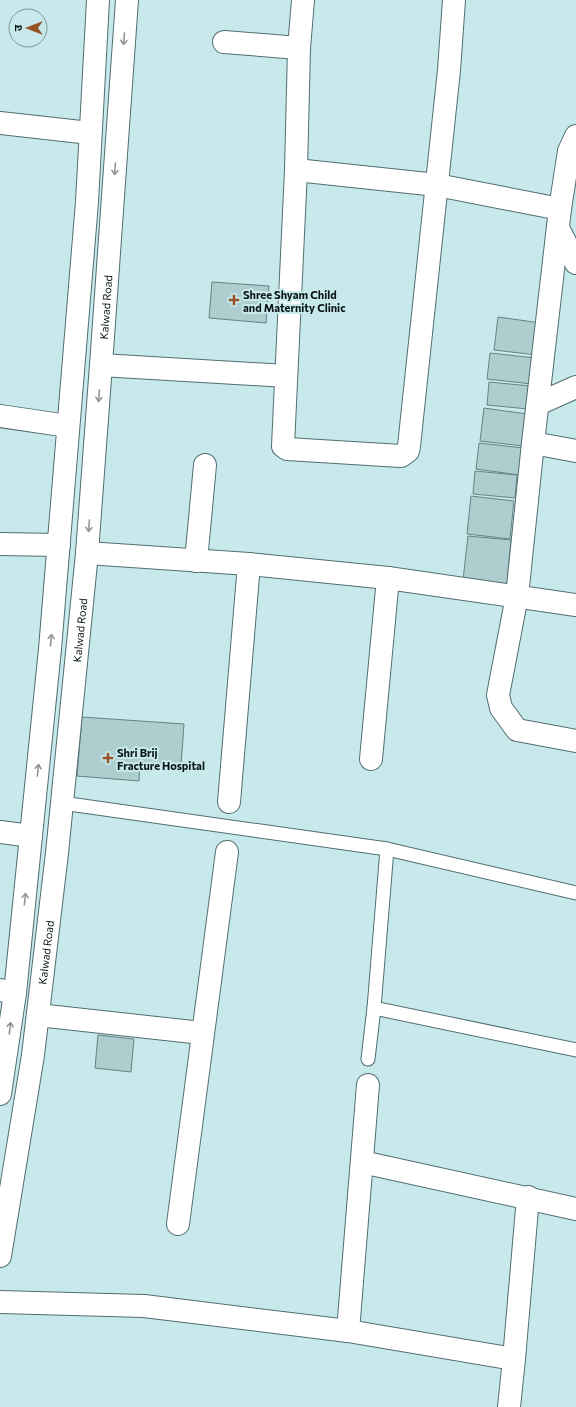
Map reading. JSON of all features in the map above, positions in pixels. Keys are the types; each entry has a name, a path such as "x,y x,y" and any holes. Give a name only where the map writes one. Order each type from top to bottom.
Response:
{"street":[{"path":"0,1094 8,991 31,836 50,649 87,202 98,0"},
{"name":"Kalwad Road","path":"0,1256 38,1015 62,803 87,553 127,0"},
{"path":"303,0 283,444 287,449 401,456 408,451 449,70 454,0"},
{"path":"224,42 300,48"},
{"path":"0,123 90,133"},
{"path":"576,136 569,151 559,219 517,596 498,695 501,708 517,730 576,742"},
{"path":"296,170 437,185 559,219"},
{"path":"559,219 576,263"},
{"path":"101,365 286,376"},
{"path":"538,404 576,387"},
{"path":"0,416 68,426"},
{"path":"533,443 576,451"},
{"path":"196,561 205,464"},
{"path":"0,544 59,545"},
{"path":"87,553 249,564 388,578 576,605"},
{"path":"229,802 249,564"},
{"path":"371,759 388,578"},
{"path":"0,832 31,836"},
{"path":"178,1224 227,852"},
{"path":"38,1015 202,1033"},
{"path":"348,1331 368,1085"},
{"path":"362,1162 528,1197 576,1209"},
{"path":"509,1407 528,1197"},
{"path":"0,1302 144,1306 348,1331 514,1359"}],"lane":[{"path":"62,803 387,849 576,893"},
{"path":"368,1059 374,1008 387,849"},
{"path":"374,1008 576,1050"}],"building":[{"path":"212,282 269,286 266,323 209,318"},
{"path":"498,317 541,323 537,355 494,350"},
{"path":"490,353 535,358 532,384 487,379"},
{"path":"489,382 531,386 528,409 487,405"},
{"path":"484,408 527,414 523,446 480,441"},
{"path":"479,443 523,448 519,475 476,469"},
{"path":"475,471 517,475 515,498 473,494"},
{"path":"471,496 514,501 510,539 467,534"},
{"path":"468,536 511,540 507,584 463,580"},
{"path":"82,717 184,724 181,765 140,762 139,781 77,776"},
{"path":"98,1035 134,1039 131,1072 95,1068"}],"place":[{"name":"Shree Shyam Child and Maternity Clinic","path":"234,300"},
{"name":"Shri Brij Fracture Hospital","path":"108,758"}]}
